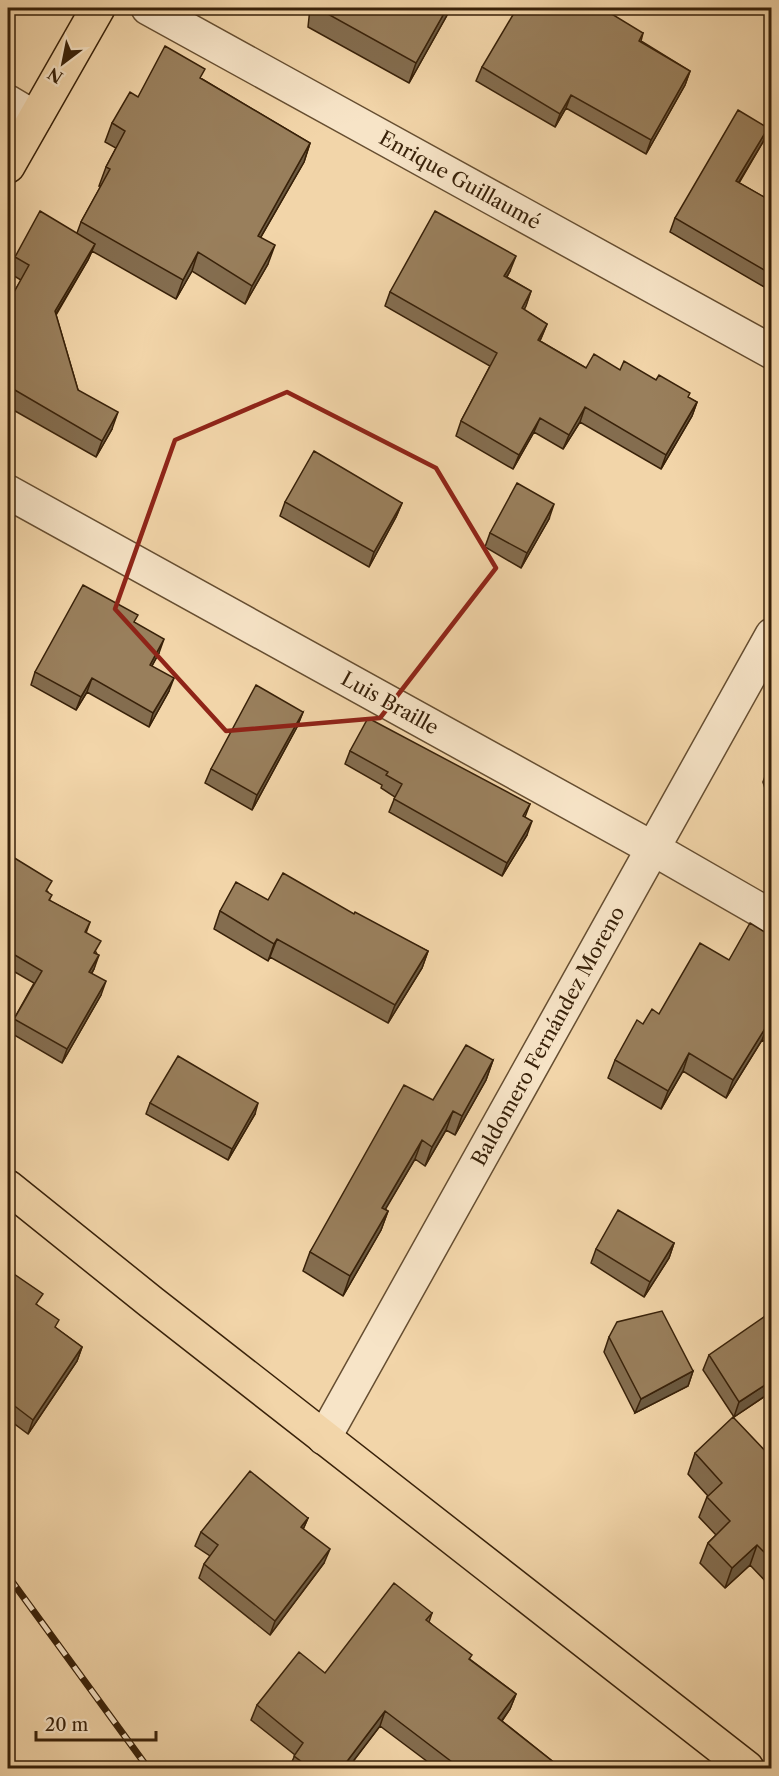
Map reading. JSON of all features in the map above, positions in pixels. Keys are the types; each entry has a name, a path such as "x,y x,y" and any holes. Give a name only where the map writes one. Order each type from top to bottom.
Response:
{"main road":[{"path":"8,166 21,110 98,8"},
{"path":"8,1186 324,1438 747,1768"}],"street":[{"name":"Enrique Guillaumé","path":"148,8 771,352"},
{"name":"Luis Braille","path":"8,492 652,848 771,917"},
{"name":"Baldomero Fernández Moreno","path":"324,1438 771,635"}],"highlighted area":[{"path":"287,392 436,468 496,568 380,718 226,731 115,609 175,440"}],"building":[{"path":"317,8 447,8 416,63"},
{"path":"517,8 602,8 643,33 639,41 690,71 651,140 571,95 560,114 482,67"},
{"path":"165,46 205,69 200,78 310,143 258,236 275,245 252,286 198,252 183,280 81,222 110,169 106,167 125,131 112,123 130,92 138,97"},
{"path":"738,110 768,128 736,181 771,201 771,274 675,218"},
{"path":"40,211 95,244 55,311 78,390 118,412 102,441 8,386 8,303 29,265 15,257"},
{"path":"435,211 516,256 504,276 531,291 522,308 547,324 538,340 586,368 594,354 620,370 624,361 656,380 659,375 690,393 688,397 697,402 666,455 585,407 569,435 540,418 519,455 461,421 497,353 390,292"},
{"path":"314,451 402,503 374,552 285,502"},
{"path":"517,483 554,504 527,553 490,533"},
{"path":"83,585 138,615 134,622 164,639 150,665 174,678 153,713 92,678 81,697 35,672"},
{"path":"256,685 303,712 257,795 211,769"},
{"path":"368,718 530,804 523,816 532,821 507,863 394,799 402,784 386,775 388,772 350,751"},
{"path":"771,762 771,778 768,768"},
{"path":"8,854 52,881 46,891 52,895 49,900 90,922 85,932 101,941 94,953 99,955 89,972 106,981 67,1049 14,1019 42,971 8,951"},
{"path":"283,873 354,914 355,912 428,951 395,1005 277,939 274,944 220,911 236,882 268,900"},
{"path":"750,923 771,936 771,1023 769,1022 733,1080 689,1053 668,1091 615,1060 637,1020 643,1024 652,1009 659,1014 700,943 729,960"},
{"path":"466,1045 493,1060 462,1116 453,1111 432,1147 422,1140 382,1208 388,1211 350,1276 310,1252 404,1085 433,1100"},
{"path":"178,1056 258,1103 232,1149 150,1103"},
{"path":"618,1210 674,1243 650,1282 596,1249"},
{"path":"8,1270 43,1294 36,1304 59,1320 55,1327 82,1347 33,1420 8,1401"},
{"path":"662,1311 693,1371 641,1399 609,1337 617,1322"},
{"path":"771,1312 771,1381 739,1402 709,1355"},
{"path":"733,1417 771,1457 771,1559 757,1545 732,1568 708,1543 730,1521 707,1497 722,1483 695,1453"},
{"path":"250,1471 308,1518 301,1527 330,1549 275,1621 204,1564 218,1545 201,1532"},
{"path":"394,1583 432,1613 426,1620 472,1655 469,1659 516,1694 498,1718 561,1768 460,1768 385,1711 342,1768 310,1768 294,1756 303,1743 257,1705 299,1652 325,1673"}],"railway":[{"path":"8,1576 148,1768"}]}
